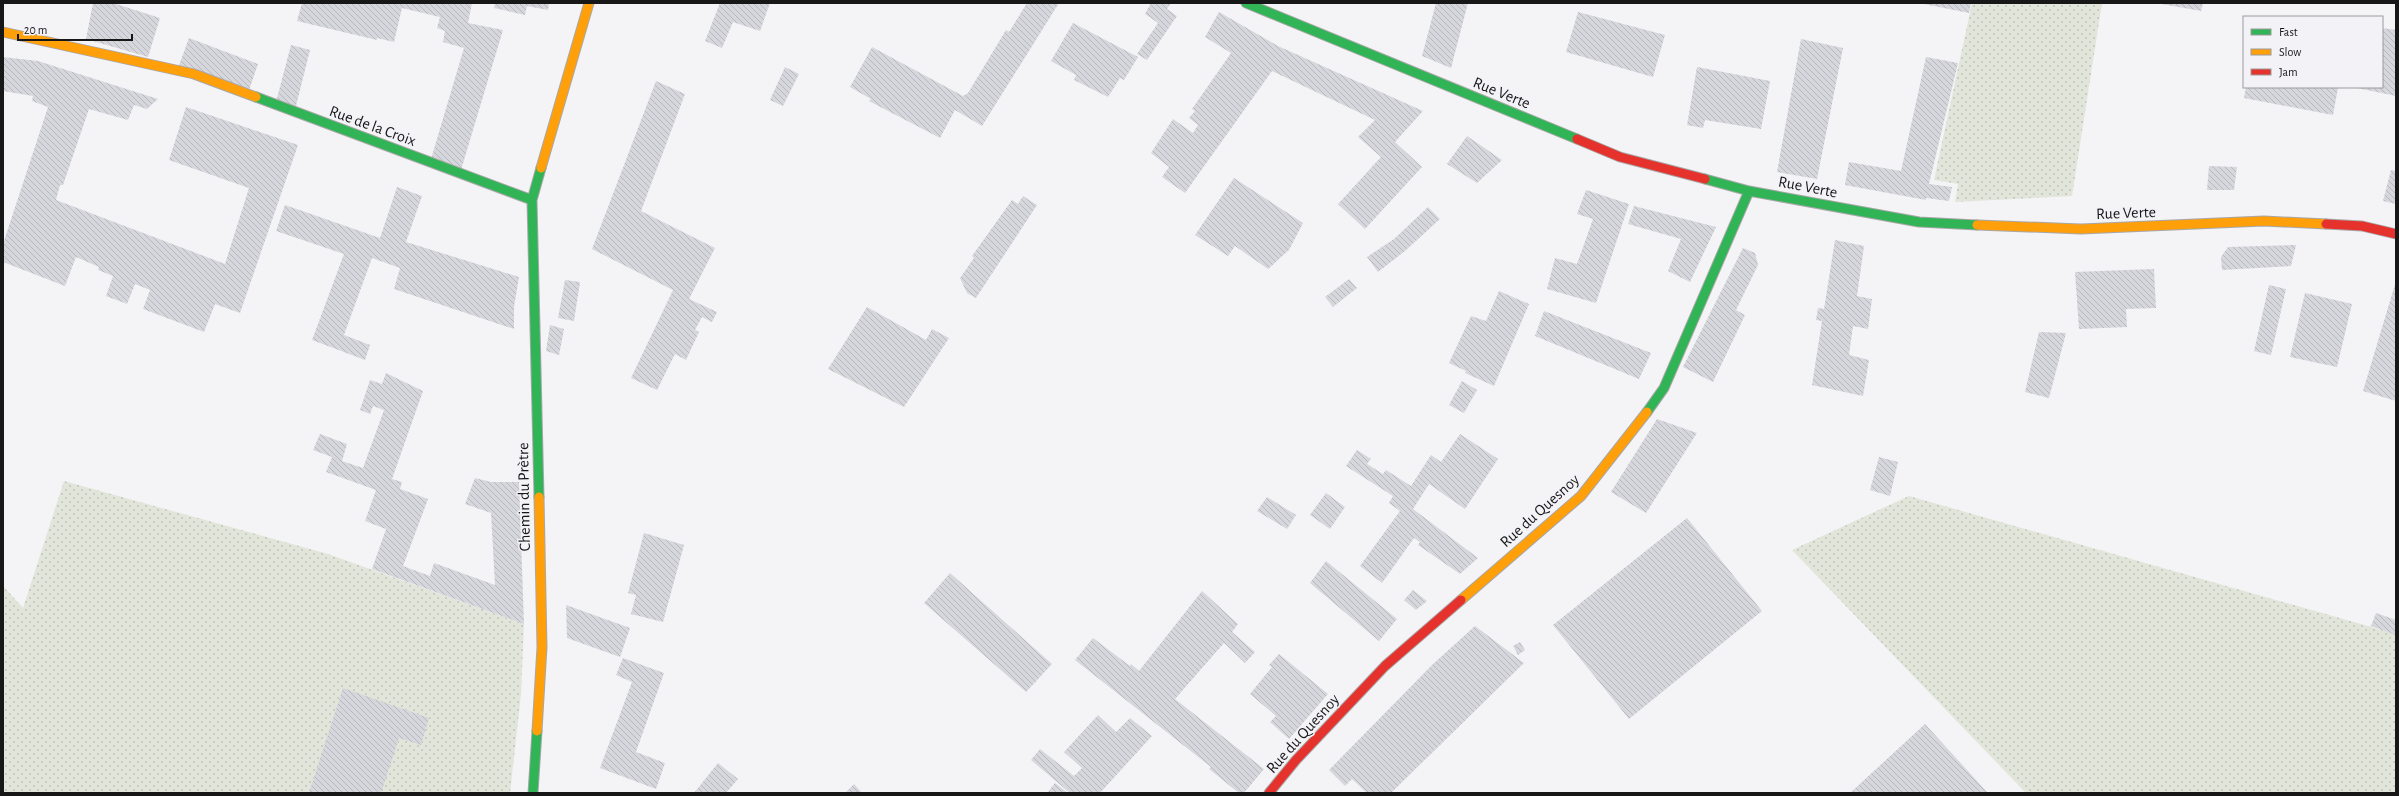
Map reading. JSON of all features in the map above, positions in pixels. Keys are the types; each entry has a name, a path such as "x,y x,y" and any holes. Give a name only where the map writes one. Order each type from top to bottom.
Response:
{"street":[{"path":"532,200 589,3"},
{"name":"Rue Verte","path":"1246,3 1620,157 1749,191 1919,222 2082,229 2264,221 2362,226 2396,234"},
{"name":"Rue de la Croix","path":"3,32 194,74 532,200"},
{"name":"Rue du Quesnoy","path":"1269,793 1296,760 1385,666 1581,496 1633,432 1664,388 1749,191"},
{"name":"Chemin du Prètre","path":"532,200 542,648 533,793"}],"shaded area":[{"path":"1972,3 2102,3 2072,196 1955,202 1958,184 1934,180"},
{"path":"64,481 328,554 524,624 521,694 510,793 3,793 3,586 23,608"},
{"path":"1909,496 2396,634 2396,793 2026,793 1792,550"}],"building":[{"path":"93,3 113,3 160,18 148,57 86,39"},
{"path":"302,3 472,3 468,23 503,30 461,170 431,159 464,48 443,42 445,31 437,28 440,17 402,8 394,42 377,38 377,40 297,21"},
{"path":"495,3 549,3 548,10 527,6 525,15 494,8"},
{"path":"720,3 770,3 760,31 733,22 722,48 705,41"},
{"path":"1027,3 1059,3 982,126 955,110 940,138 869,101 871,99 850,87 872,47 963,96 968,93 1006,30 1009,32"},
{"path":"1151,3 1171,3 1167,9 1177,16 1147,60 1137,54 1158,23 1145,14"},
{"path":"1436,3 1468,3 1451,68 1422,56"},
{"path":"1919,3 1971,3 1969,13"},
{"path":"2156,3 2203,3 2201,11"},
{"path":"1219,12 1278,46 1423,111 1395,142 1422,167 1365,229 1338,204 1381,157 1358,137 1375,120 1272,71 1185,193 1162,177 1169,167 1151,153 1173,119 1193,133 1198,125 1189,118 1195,111 1192,109 1231,53 1205,37"},
{"path":"1578,12 1665,35 1653,77 1566,52"},
{"path":"1073,23 1138,57 1124,80 1120,78 1108,97 1074,80 1076,75 1051,61"},
{"path":"2383,28 2396,30 2396,96 2357,88 2383,88"},
{"path":"189,38 258,64 248,93 178,68"},
{"path":"1801,39 1843,48 1817,179 1777,172"},
{"path":"291,45 310,50 295,110 276,102"},
{"path":"3,57 38,61 158,99 147,109 134,105 128,120 89,109 63,185 60,185 56,200 225,264 249,188 169,160 186,107 298,145 240,313 215,304 204,332 143,309 150,290 135,284 127,304 106,296 113,276 98,270 99,267 76,257 65,286 3,262 3,244 48,107 32,101 33,96 3,91"},
{"path":"1926,57 1958,63 1929,184 1952,187 1949,201 1926,198 1926,200 1845,185 1849,162 1901,171"},
{"path":"785,67 799,74 783,106 770,100"},
{"path":"1697,67 1770,81 1761,129 1705,120 1703,128 1687,125"},
{"path":"656,81 685,94 641,211 715,248 689,299 717,312 712,322 702,317 695,330 699,332 686,360 675,354 657,390 631,378 673,290 592,249"},
{"path":"2246,88 2338,88 2333,115 2244,98"},
{"path":"1467,136 1502,160 1477,183 1447,164"},
{"path":"2209,166 2237,167 2234,190 2207,190"},
{"path":"2391,170 2396,171 2396,204 2383,201"},
{"path":"1234,178 1303,223 1289,250 1268,269 1235,246 1228,256 1195,235"},
{"path":"397,187 422,196 406,242 519,277 514,307 514,329 394,289 400,268 372,258 344,335 370,345 365,360 312,340 344,254 276,231 285,205 380,238"},
{"path":"1586,190 1629,204 1596,303 1547,289 1555,258 1577,264 1593,219 1577,214"},
{"path":"1023,196 1037,205 976,298 967,293 960,278 974,258 972,256 1012,200 1018,204"},
{"path":"1634,206 1716,227 1690,282 1668,271 1681,239 1628,224"},
{"path":"1428,207 1440,219 1405,251 1378,272 1367,257 1394,239"},
{"path":"1835,240 1864,246 1857,296 1872,299 1868,329 1853,326 1849,355 1869,360 1863,396 1812,385 1822,321 1816,320 1818,308 1824,309"},
{"path":"2296,245 2291,266 2222,270 2221,257 2228,247"},
{"path":"1743,248 1755,253 1758,265 1736,310 1745,315 1713,382 1683,367"},
{"path":"2154,269 2156,308 2126,309 2127,327 2079,329 2075,272"},
{"path":"1349,279 1357,288 1333,307 1325,297"},
{"path":"565,280 580,282 574,321 558,318"},
{"path":"2396,281 2396,401 2363,391"},
{"path":"2269,285 2286,289 2271,355 2254,351"},
{"path":"1499,291 1529,304 1494,386 1465,373 1466,371 1449,363 1471,316 1486,321"},
{"path":"2305,293 2352,304 2337,367 2290,357"},
{"path":"867,307 926,340 932,329 949,338 904,407 828,369"},
{"path":"1544,311 1651,353 1639,379 1535,336"},
{"path":"550,325 564,329 559,355 546,351"},
{"path":"2039,332 2066,333 2049,398 2025,392"},
{"path":"386,373 423,391 392,479 402,482 400,489 428,499 403,566 430,576 434,563 495,585 491,513 465,504 475,478 491,482 519,482 524,624 372,569 386,529 365,521 376,490 326,472 332,457 313,450 320,434 347,444 342,461 363,468 384,410 373,406 370,414 360,410 370,380 382,384"},
{"path":"1462,381 1477,390 1464,413 1449,405"},
{"path":"1657,419 1697,433 1646,513 1611,492"},
{"path":"1460,434 1498,459 1465,509 1429,484 1413,509 1478,558 1460,574 1418,545 1420,542 1414,538 1382,583 1360,566 1400,511 1389,503 1393,496 1346,466 1357,450 1371,459 1367,464 1383,474 1386,470 1411,486 1431,455 1441,462"},
{"path":"1879,457 1898,462 1890,496 1870,490"},
{"path":"1326,493 1345,507 1330,529 1310,515"},
{"path":"1267,497 1296,515 1287,529 1257,511"},
{"path":"1687,518 1762,611 1629,719 1553,625"},
{"path":"644,533 684,545 663,622 631,614 636,595 628,593"},
{"path":"1326,561 1397,619 1379,641 1310,583"},
{"path":"950,573 1052,664 1026,692 924,603"},
{"path":"1413,590 1427,601 1416,610 1404,600"},
{"path":"1202,591 1238,624 1232,632 1255,652 1245,663 1224,643 1175,699 1264,769 1244,793 1239,793 1209,769 1211,767 1075,660 1093,638 1139,671"},
{"path":"566,605 630,628 620,657 567,638"},
{"path":"2376,613 2396,620 2396,635 2371,626"},
{"path":"1475,626 1524,663 1391,793 1367,793 1352,779 1345,786 1329,770 1432,665"},
{"path":"1520,642 1525,650 1518,655 1513,646"},
{"path":"1279,654 1328,694 1289,739 1270,722 1276,716 1250,694 1272,667 1269,665"},
{"path":"623,658 664,673 636,752 665,763 656,789 600,768 632,682 616,675"},
{"path":"343,688 429,718 421,745 399,738 381,793 309,793"},
{"path":"1098,715 1116,732 1130,718 1152,736 1100,793 1070,793 1031,760 1040,749 1074,776 1082,768 1064,752"},
{"path":"1925,724 1988,793 1850,793"},
{"path":"718,763 738,779 726,793 694,793"},
{"path":"1055,783 1068,793 1047,793"},
{"path":"854,784 862,793 845,793"}],"traffic: fast":[{"path":"1246,3 1577,139"},
{"path":"256,97 532,200 541,168"},
{"path":"1705,179 1749,191 1919,222 1977,225"},
{"path":"1647,412 1664,388 1749,191"},
{"path":"532,200 539,497"},
{"path":"533,793 537,731"}],"traffic: slow":[{"path":"541,168 589,3"},
{"path":"3,32 194,74 256,97"},
{"path":"1977,225 2081,229 2264,221 2326,224"},
{"path":"1461,600 1581,496 1647,412"},
{"path":"537,731 542,647 539,497"}],"traffic: jam":[{"path":"1577,139 1620,157 1705,179"},
{"path":"2326,224 2362,226 2396,234"},
{"path":"1269,793 1296,760 1385,666 1461,600"}]}
